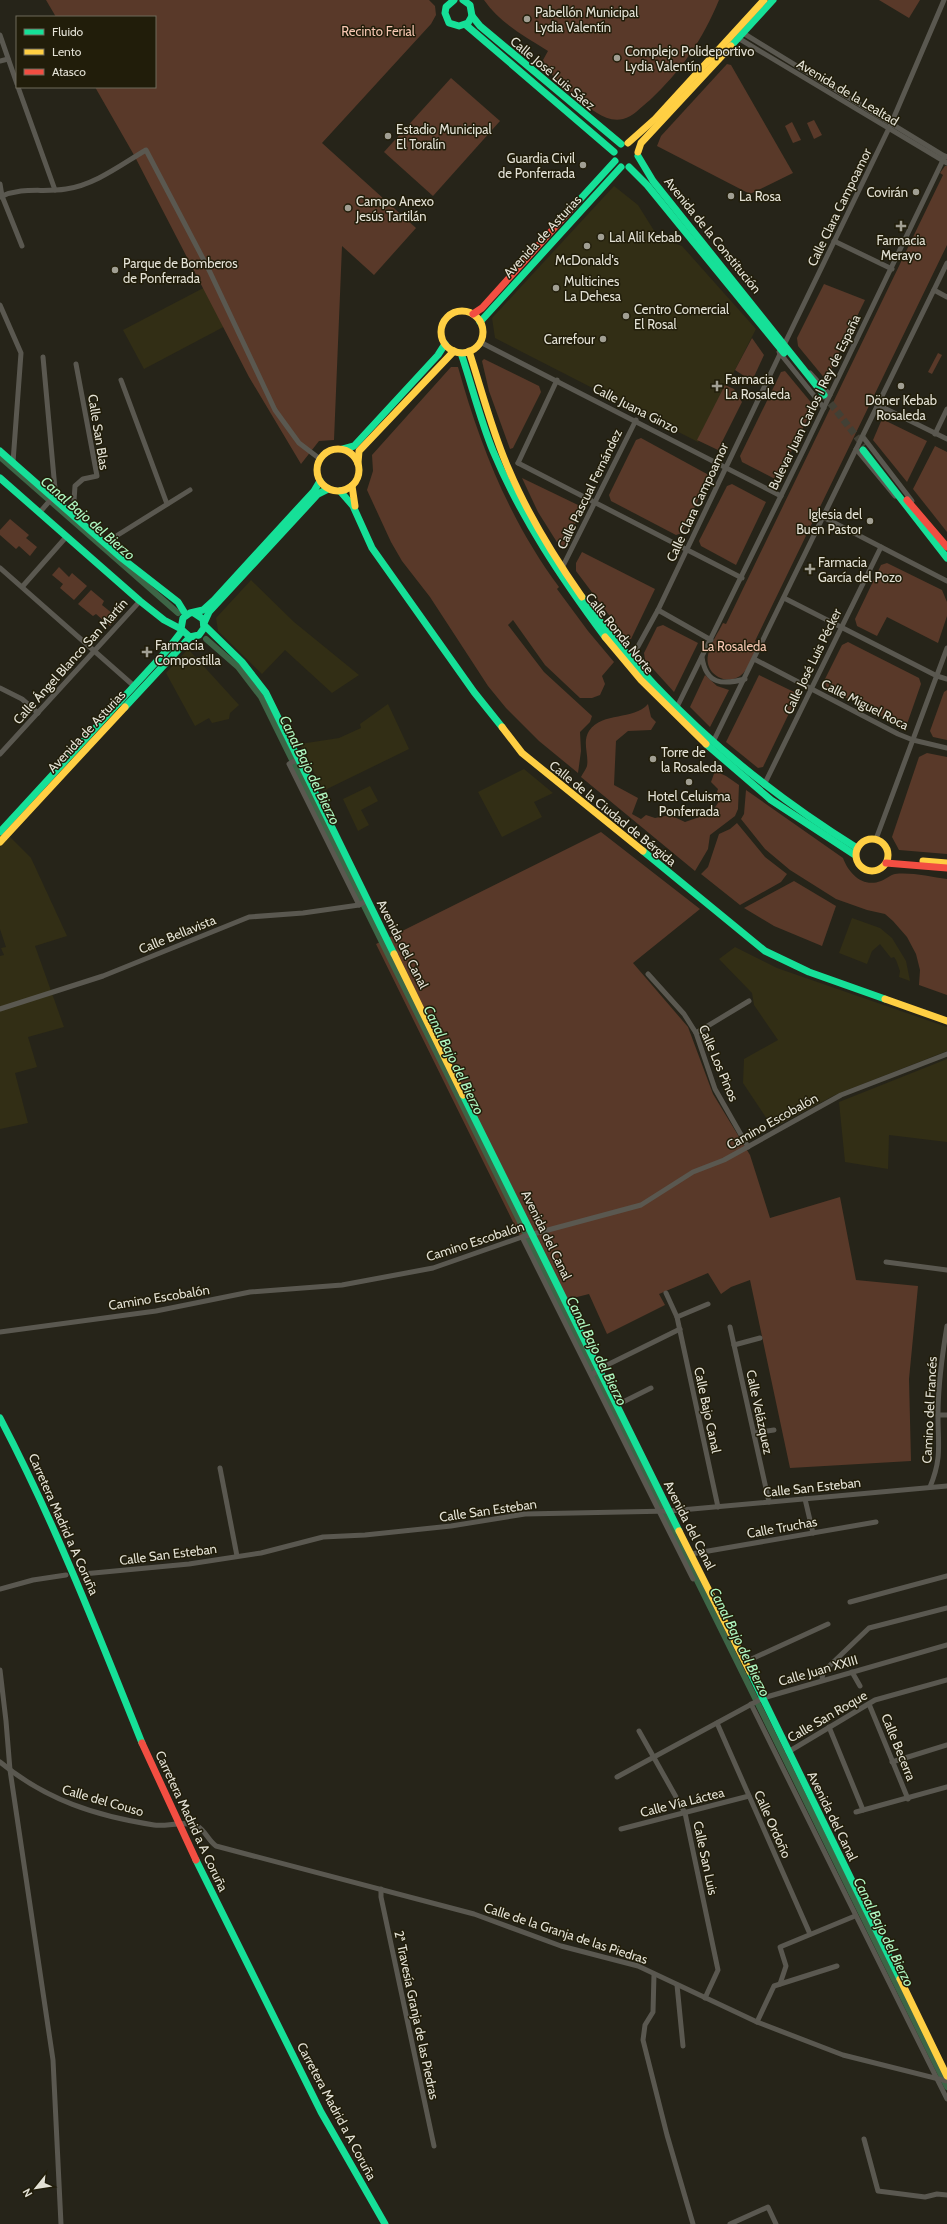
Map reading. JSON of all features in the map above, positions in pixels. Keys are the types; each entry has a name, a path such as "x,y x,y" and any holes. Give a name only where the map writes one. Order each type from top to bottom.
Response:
{"main road":[{"path":"441,0 446,18 449,23 456,27 466,25 472,16"},
{"path":"445,11 448,4 454,0"},
{"name":"Calle José Luis Sáez","path":"463,0 470,5 472,16 480,26 545,82 625,144"},
{"path":"764,0 655,119 614,152 615,161 621,167 629,167 635,163 641,143 773,0"},
{"name":"Calle José Luis Sáez","path":"466,25 565,111 600,138 614,152"},
{"path":"625,144 634,146 638,154"},
{"name":"Avenida de la Constitución","path":"638,154 642,165 653,181 769,331"},
{"name":"Avenida de Asturias","path":"473,314 482,308 615,161"},
{"name":"Avenida de Asturias","path":"480,322 621,167"},
{"name":"Avenida de la Constitución","path":"629,167 643,181 825,396"},
{"path":"445,344 438,355 354,446 343,449 329,450 320,459 317,474 320,481 328,488 340,491 352,486 358,473 359,451 446,357 461,352 480,342 483,332 480,322 473,314 457,311 447,317 441,327 441,333 445,344 461,352"},
{"name":"Calle Ronda Norte","path":"461,352 486,410 506,464 532,518 562,568 593,612 675,711 764,785 856,852"},
{"name":"Calle Ronda Norte","path":"461,352 479,412 494,451 533,532 571,591 615,649 717,754 759,790 794,816 856,852"},
{"path":"861,448 928,529 947,558"},
{"path":"343,449 352,454 358,463"},
{"path":"0,451 105,543 178,602 188,615 200,617 204,624"},
{"path":"0,478 140,601 164,620 190,637 201,633 211,633"},
{"path":"164,620 172,622 203,610 214,600 314,491 320,481"},
{"name":"Calle de la Ciudad de Bérgida","path":"352,486 357,514"},
{"path":"201,633 209,612 318,494 328,488"},
{"name":"Calle de la Ciudad de Bérgida","path":"340,491 348,497 372,548 474,692 522,754 765,951 816,975 947,1021"},
{"path":"928,529 947,547"},
{"path":"181,630 188,615"},
{"path":"164,620 177,638"},
{"name":"Avenida del Canal","path":"204,624 255,677 266,693 745,1662 757,1701 788,1752 947,2076"},
{"name":"Avenida de Asturias","path":"0,832 134,686 177,638 181,630"},
{"name":"Avenida de Asturias","path":"0,842 190,637"},
{"path":"876,839 886,846 887,860 879,870 868,871 859,865 856,852 865,840 876,839"},
{"path":"887,860 947,863"},
{"path":"887,860 947,868"},
{"name":"Carretera Madrid a A Coruña","path":"0,1418 27,1470 70,1564 150,1762 185,1838 321,2112 385,2224"}],"street":[{"name":"Avenida de la Lealtad","path":"890,127 944,0"},
{"path":"0,35 16,81"},
{"name":"Avenida de la Lealtad","path":"741,35 945,160"},
{"path":"0,61 8,59"},
{"path":"18,88 55,190"},
{"name":"Calle Clara Campoamor","path":"785,343 890,127"},
{"path":"1,196 21,190 55,190 83,185 146,150 209,270 275,410 299,443 320,459"},
{"name":"Bulevar Juan Carlos I Rey de España","path":"675,711 742,578 824,408 825,396 892,269 945,160"},
{"path":"0,184 1,196 22,246"},
{"path":"834,241 892,269"},
{"path":"713,742 745,679 823,516 861,448 863,437 947,263"},
{"path":"934,290 947,296"},
{"path":"0,305 21,354 13,462"},
{"name":"Avenida de la Constitución","path":"769,331 785,343 825,396"},
{"name":"Avenida de la Constitución","path":"769,331 780,354 824,408"},
{"name":"Calle Juana Ginzo","path":"480,342 726,466 781,496"},
{"name":"Calle Clara Campoamor","path":"630,658 658,610 686,548 780,354"},
{"path":"40,512 53,497 55,489 43,358"},
{"name":"Calle San Blas","path":"73,515 75,486 83,479 97,476 76,364"},
{"path":"120,380 167,504"},
{"path":"518,463 557,380"},
{"path":"878,405 947,439"},
{"path":"935,434 947,409"},
{"name":"Calle Pascual Fernández","path":"562,568 636,420"},
{"path":"863,437 928,529"},
{"path":"506,464 518,463 742,578"},
{"path":"105,543 190,490"},
{"path":"823,516 947,581"},
{"path":"22,587 67,536"},
{"name":"Calle José Luis Pécker","path":"764,785 880,547"},
{"path":"0,568 134,686"},
{"path":"784,598 937,676 947,679"},
{"name":"Calle Ángel Blanco San Martín","path":"0,754 140,601"},
{"path":"658,610 711,640"},
{"path":"876,839 947,648"},
{"path":"702,657 710,676 717,682 724,683 745,679"},
{"name":"Calle Miguel Roca","path":"754,660 913,740 947,748"},
{"path":"0,688 22,699 38,713"},
{"name":"Avenida del Canal","path":"298,759 289,764 359,905"},
{"name":"Calle Bellavista","path":"0,1009 103,976 249,917 303,913 359,905 368,900"},
{"name":"Calle Los Pinos","path":"648,974 684,1014 696,1033 715,1089 748,1147"},
{"path":"696,1033 749,1001"},
{"name":"Camino Escobalón","path":"0,1332 156,1311 250,1292 342,1285 433,1268 522,1237 641,1204 693,1172 724,1160 841,1095 947,1054"},
{"name":"Avenida del Canal","path":"522,1237 592,1375 657,1511 693,1579"},
{"path":"886,1262 947,1270"},
{"name":"Calle Bajo Canal","path":"666,1293 677,1317 718,1507"},
{"path":"677,1317 708,1304"},
{"name":"Camino del Francés","path":"930,1487 936,1472 940,1450 938,1415 941,1364 947,1326"},
{"name":"Calle Velázquez","path":"730,1327 769,1502"},
{"path":"592,1375 599,1369 680,1330"},
{"path":"734,1345 760,1338"},
{"path":"617,1405 651,1388"},
{"path":"938,1415 947,1415"},
{"path":"754,1433 774,1430"},
{"path":"220,1468 237,1556"},
{"name":"Camino del Francés","path":"936,1472 940,1484 945,1486"},
{"name":"Calle San Esteban","path":"83,1574 189,1564 261,1553 323,1537 365,1535 451,1526 525,1514 670,1511 945,1486"},
{"path":"805,1499 814,1533"},
{"name":"Calle Truchas","path":"691,1554 876,1522"},
{"path":"0,1589 33,1580 66,1576"},
{"path":"850,1602 947,1576"},
{"path":"822,1680 823,1672 869,1628 947,1608"},
{"path":"745,1662 828,1624"},
{"name":"Calle Juan XXIII","path":"617,1778 757,1701 822,1680 947,1645"},
{"path":"0,1670 10,1770 53,2060 61,2224"},
{"path":"852,1672 860,1686"},
{"name":"Calle San Roque","path":"788,1752 875,1700 947,1680"},
{"name":"Avenida del Canal","path":"757,1701 855,1916 947,2099"},
{"name":"Calle Becerra","path":"869,1704 908,1799"},
{"name":"Calle Ordoño","path":"717,1723 810,1934"},
{"path":"830,1728 863,1810"},
{"name":"Calle San Luis","path":"639,1731 685,1813 718,1970 705,1998"},
{"path":"892,1762 947,1745"},
{"name":"Calle del Couso","path":"0,1762 46,1794 74,1806 156,1826 186,1824"},
{"path":"856,1812 908,1799 947,1787"},
{"name":"Calle Vía Láctea","path":"621,1829 749,1796"},
{"name":"Calle de la Granja de las Piedras","path":"186,1824 197,1826 202,1830 210,1842 216,1846 474,1914 561,1946 638,1966 757,2022 843,2055 937,2080 947,2081"},
{"name":"2ª Travesía Granja de las Piedras","path":"381,1889 381,1897 434,2146"},
{"path":"780,1984 786,1966 780,1947 855,1916"},
{"path":"757,2022 774,1986 837,1966"},
{"path":"654,1974 653,2012 645,2025 643,2040 667,2135 693,2224"},
{"path":"676,1985 683,2046"},
{"path":"864,2139 878,2191 925,2197 937,2194 947,2195"},
{"path":"730,2224 768,2207 776,2224"}],"shaded area":[{"name":"Centro Comercial El Rosal","path":"614,186 638,205 658,237 682,246 756,329 698,442 495,338 492,318"},
{"path":"211,284 231,323 144,369 123,330"},
{"path":"251,580 294,622 359,675 332,693 285,650 262,674 218,631 216,618"},
{"path":"188,649 239,705 230,713 229,719 212,723 209,718 195,726 166,673"},
{"path":"388,704 409,749 323,791 300,744 339,738 361,728 360,724"},
{"path":"524,769 553,793 534,802 542,817 502,837 478,792"},
{"path":"370,786 378,801 361,810 369,825 358,831 343,799"},
{"path":"9,836 31,858 67,936 35,946 64,1027 28,1037 37,1067 15,1073 28,1123 0,1129 0,956 4,955 1,948 6,947 0,929 0,846"},
{"path":"852,918 880,928 892,938 906,961 910,981 899,977 900,971 896,960 894,957 891,958 880,944 872,951 867,964 839,953"},
{"path":"735,947 777,968 947,1027 947,1051 835,1095 773,1128 743,1083 744,1059 778,1040 754,1005 752,993 719,959"},
{"path":"947,1059 947,1142 889,1135 888,1169 845,1162 839,1102"}],"green space":[{"name":"Recinto Ferial","path":"46,0 429,0 435,6 436,15 431,24 322,143 416,228 374,275 342,246 334,440 319,441 301,464 249,377 134,155 96,88 156,88 156,16 55,16"},
{"name":"Complejo Polideportivo Lydia Valentín","path":"484,0 719,0 706,28 690,54 672,78 634,114 627,118 617,120 599,114 564,87 550,72 543,60 548,51 521,34 497,16"},
{"path":"879,0 920,0 909,18"},
{"path":"727,64 731,65 793,173 750,194 657,146 661,136"},
{"path":"451,78 500,121 433,196 384,152"},
{"path":"814,120 822,135 814,139 807,123"},
{"path":"792,122 801,140 793,143 785,126"},
{"name":"La Rosaleda","path":"945,166 947,166 947,245 755,641 759,643 749,666 740,676 734,679 717,676 709,667 708,655 710,647 723,623 726,624 943,175 940,173"},
{"path":"824,284 865,300 826,380 798,346 797,338"},
{"path":"752,338 764,355 752,381 735,370"},
{"path":"938,353 942,355 932,374 928,372"},
{"path":"484,359 539,386 541,392 513,448 510,449 489,391 482,361"},
{"path":"451,367 458,367 476,425 498,482 511,509 541,562 559,587 557,589 588,631 614,662 602,676 605,684 600,695 592,698 580,698 545,665 513,620 508,625 544,672 592,716 590,722 580,732 581,751 578,773 539,741 506,708 488,686 430,597 402,561 391,542 367,490 373,471 372,455"},
{"path":"785,371 814,406 777,480 742,462 740,456 781,372"},
{"path":"725,385 734,389 742,402 718,450 697,440"},
{"path":"882,419 927,441 907,482 873,440"},
{"path":"641,438 707,474 709,478 682,533 676,535 611,501 609,495 636,440"},
{"path":"935,446 947,452 947,532 913,489"},
{"path":"522,478 578,505 581,512 564,546 560,547 538,512"},
{"path":"732,484 766,502 736,565 701,546 699,541 727,486"},
{"path":"10,519 29,535 26,538 37,547 30,556 19,546 16,549 0,535 0,530"},
{"path":"582,552 655,589 631,639 627,639 576,571 576,563"},
{"path":"887,563 942,590 947,602 947,616 938,643 887,617 877,636 857,626 855,619 881,565"},
{"path":"59,567 69,577 72,573 87,586 74,600 60,588 63,584 52,575"},
{"path":"91,590 104,601 102,605 118,618 110,626 96,614 93,616 78,604"},
{"path":"663,625 698,643 674,692 645,660 644,653 657,627"},
{"path":"848,642 919,678 921,684 907,724 901,726 827,688 824,681 842,645"},
{"path":"705,675 717,686 729,690 710,727 690,707"},
{"path":"759,675 794,692 796,699 763,767 758,768 726,742"},
{"path":"947,690 947,740 933,737 930,731 944,692"},
{"path":"648,704 651,717 656,722 651,730 628,731 616,741 614,785 638,798 632,814 641,819 646,815 655,818 670,815 685,822 711,813 718,803 716,795 718,789 711,782 715,771 726,776 739,785 738,809 735,816 710,835 708,849 695,871 581,777 587,766 586,739 589,731 602,721 634,713"},
{"path":"927,753 947,757 947,854 899,850 892,837 919,757"},
{"path":"746,790 843,858 853,874 863,881 874,883 893,875 901,874 914,874 947,879 947,995 919,985 920,970 916,954 907,937 885,914 867,910 836,899 790,870 765,849 741,819 744,814"},
{"path":"737,823 765,857 787,874 781,882 740,905 701,874 708,867 719,834 730,829"},
{"path":"601,832 700,909 633,963 688,1027 713,1094 750,1155 770,1218 840,1197 856,1280 918,1286 909,1379 911,1461 790,1468 750,1280 731,1287 721,1294 708,1273 659,1294 665,1305 607,1334 589,1294 553,1303 376,944"},
{"path":"794,881 836,906 822,946 774,926 744,908"}],"waterway":[{"name":"Canal Bajo del Bierzo","path":"0,457 178,613"},
{"name":"Canal Bajo del Bierzo","path":"206,639 238,667 261,697 947,2087"}],"tunnel":[{"path":"824,395 864,446"}],"traffic: fast":[{"path":"454,0 446,7 445,13 449,23 459,26 468,23 472,16 470,5 463,0"},
{"path":"731,46 773,0"},
{"path":"472,16 480,26 621,144"},
{"path":"466,25 614,152"},
{"path":"638,156 653,181 824,395"},
{"path":"573,207 615,161"},
{"path":"480,322 621,167"},
{"path":"629,167 647,185 784,353"},
{"path":"343,449 354,446 438,355 445,344"},
{"path":"461,353 488,439 516,500 543,547 573,593 605,637"},
{"path":"863,450 947,558"},
{"path":"0,451 119,556 178,602 186,615"},
{"path":"0,478 140,601 164,620 181,629"},
{"path":"194,613 203,619 204,628 199,635 190,637 181,629 183,618 190,613 203,610 214,600 314,491 320,481"},
{"path":"204,623 209,612 318,494 328,489"},
{"path":"340,491 353,506 372,548 474,692 502,727"},
{"path":"582,597 610,634 641,670 673,704 707,736 780,795 857,848"},
{"path":"204,625 242,662 266,693 394,954"},
{"path":"0,832 168,649 182,631"},
{"path":"125,707 190,637"},
{"path":"706,744 771,800 855,855"},
{"path":"643,851 765,951 809,972 885,999"},
{"path":"463,1095 679,1531"},
{"path":"0,1418 57,1538 142,1743"},
{"path":"750,1672 900,1979"},
{"path":"196,1860 321,2112 385,2224"}],"traffic: slow":[{"path":"628,143 655,119 764,0"},
{"path":"638,152 641,143 731,46"},
{"path":"462,311 477,317 483,332 477,347 462,353 447,347 441,332 447,317 462,311"},
{"path":"358,463 359,451 454,351"},
{"path":"469,351 497,441 516,487 561,567 582,597"},
{"path":"338,449 353,455 359,470 353,485 338,491 323,485 317,470 323,455 338,449"},
{"path":"352,486 355,506"},
{"path":"605,637 641,680 706,744"},
{"path":"0,842 125,707"},
{"path":"502,727 522,753 643,851"},
{"path":"869,839 875,839 884,843 888,855 884,867 875,871 869,871 860,867 856,858 856,852 860,843 869,839"},
{"path":"923,861 947,863"},
{"path":"394,954 463,1095"},
{"path":"885,999 947,1021"},
{"path":"679,1531 750,1672"},
{"path":"900,1979 947,2076"}],"traffic: jam":[{"path":"473,314 482,308 573,207"},
{"path":"907,500 947,547"},
{"path":"886,863 947,868"},
{"path":"142,1743 196,1860"}],"place":[{"name":"Pabellón Municipal Lydia Valentín","path":"527,19"},
{"name":"Complejo Polideportivo Lydia Valentín","path":"617,58"},
{"name":"Estadio Municipal El Toralín","path":"388,136"},
{"name":"Guardia Civil de Ponferrada","path":"583,165"},
{"name":"Covirán","path":"916,192"},
{"name":"La Rosa","path":"731,196"},
{"name":"Campo Anexo Jesús Tartilán","path":"348,208"},
{"name":"Farmacia Merayo","path":"901,226"},
{"name":"Lal Alil Kebab","path":"601,237"},
{"name":"McDonald's","path":"587,246"},
{"name":"Parque de Bomberos de Ponferrada","path":"115,270"},
{"name":"Multicines La Dehesa","path":"556,288"},
{"name":"Centro Comercial El Rosal","path":"626,316"},
{"name":"Carrefour","path":"603,339"},
{"name":"Farmacia La Rosaleda","path":"717,386"},
{"name":"Döner Kebab Rosaleda","path":"901,386"},
{"name":"Iglesia del Buen Pastor","path":"870,521"},
{"name":"Farmacia García del Pozo","path":"810,569"},
{"name":"Farmacia Compostilla","path":"147,652"},
{"name":"Torre de la Rosaleda","path":"653,759"},
{"name":"Hotel Celuisma Ponferrada","path":"689,782"}]}
